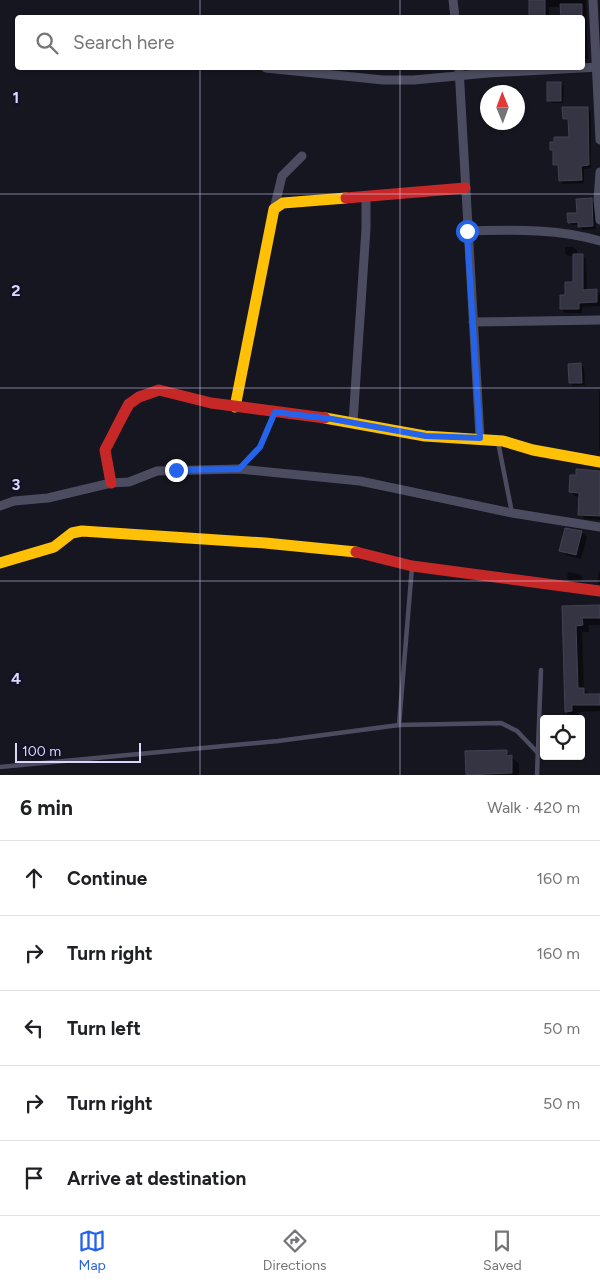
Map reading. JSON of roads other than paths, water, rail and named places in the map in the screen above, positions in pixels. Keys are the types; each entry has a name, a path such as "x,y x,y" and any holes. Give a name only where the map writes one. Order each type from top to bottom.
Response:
{"street":[{"path":"453,0 455,15"},
{"path":"593,0 599,81 600,140"},
{"path":"585,67 598,67"},
{"path":"286,70 383,80 414,80 460,71 494,70"},
{"path":"460,71 467,231 480,438"},
{"path":"234,406 282,176 302,156"},
{"path":"600,172 598,200 600,220"},
{"path":"274,209 283,203 465,188"},
{"path":"353,422 366,230 366,196"},
{"path":"467,231 520,230 581,235 600,241"},
{"path":"472,322 600,320"},
{"path":"110,483 104,454 129,404 139,397 159,390 211,404 353,422 426,436 480,438 600,462"},
{"path":"0,506 14,501 48,498 110,483 129,482 157,471 239,469 360,481 512,513 600,527"},
{"path":"0,563 54,547 72,533 82,530 265,543 346,551 412,566 600,591"}],"lane":[{"path":"239,469 260,447 275,412"},
{"path":"497,441 512,513"},
{"path":"399,725 412,566"},
{"path":"537,775 541,670"},
{"path":"0,766 278,741 399,725 501,723 517,730 537,752"}]}
